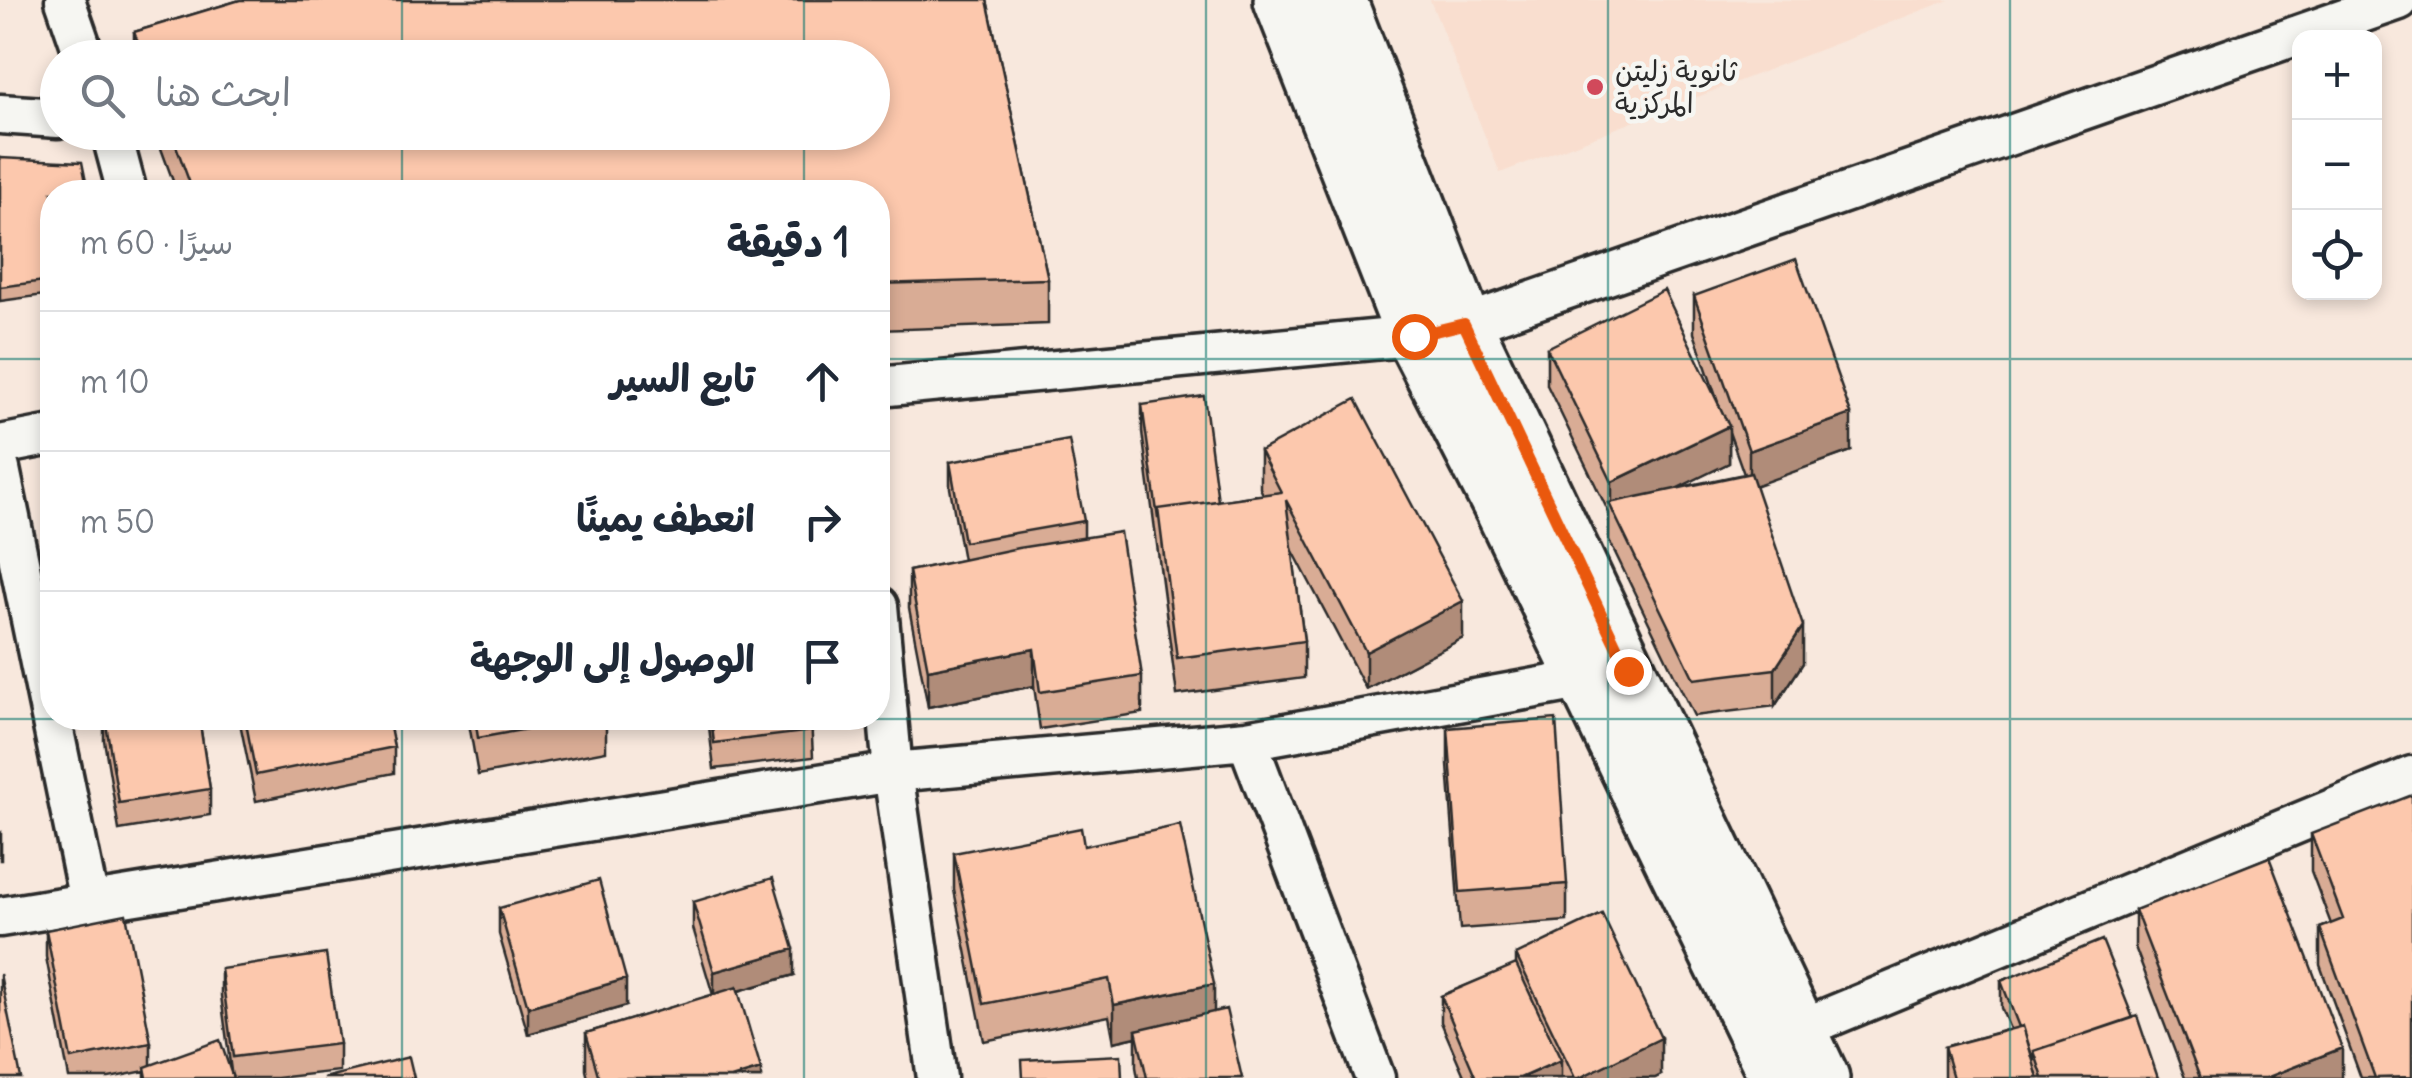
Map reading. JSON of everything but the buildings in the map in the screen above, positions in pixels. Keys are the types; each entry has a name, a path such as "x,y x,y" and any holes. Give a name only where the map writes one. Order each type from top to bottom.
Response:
{"main road":[{"path":"1282,0 1788,1054"},
{"path":"1338,0 1439,330 1586,679 1788,1054 1821,1078"}],"street":[{"path":"65,0 79,40"},
{"path":"890,385 1439,330 2399,0"},
{"path":"0,114 40,117"},
{"path":"115,150 124,180"},
{"path":"0,445 40,437"},
{"path":"0,470 40,664"},
{"path":"0,916 893,772 1247,740 1586,679"},
{"path":"54,730 89,901"},
{"path":"889,730 937,1078"},
{"path":"1247,740 1375,1078"},
{"path":"1788,1054 2412,776"}],"shaded area":[{"name":"ثانوية زليتن المركزية","path":"1430,0 1949,0 1500,173"}],"place":[{"name":"ثانوية زليتن المركزية","path":"1595,87"}],"route":[{"path":"1414,336 1464,324 1628,671"}]}
